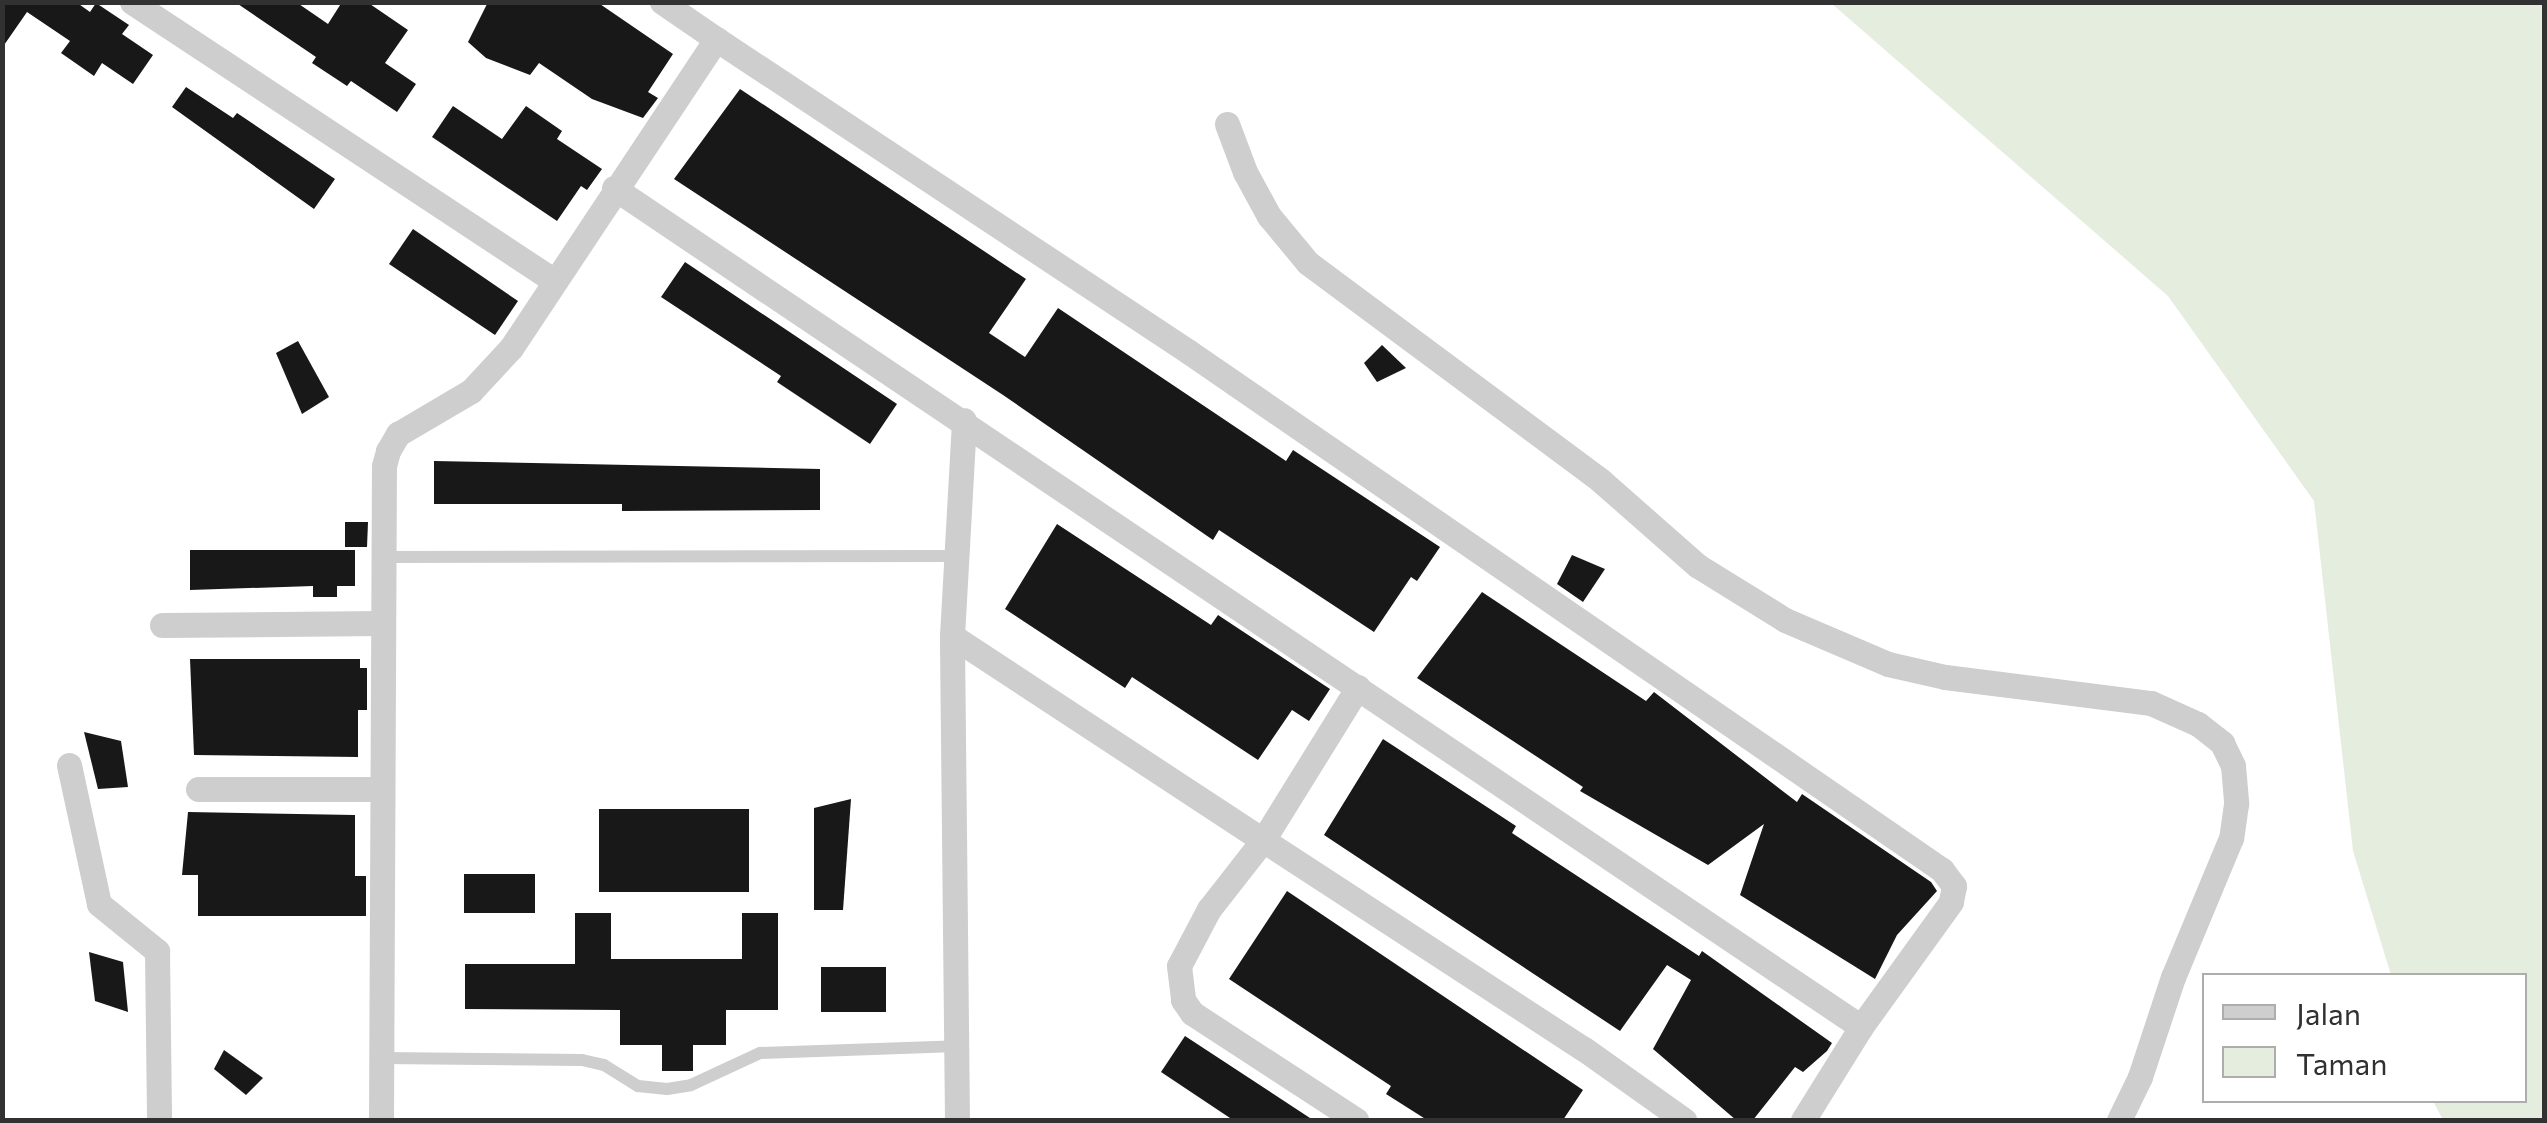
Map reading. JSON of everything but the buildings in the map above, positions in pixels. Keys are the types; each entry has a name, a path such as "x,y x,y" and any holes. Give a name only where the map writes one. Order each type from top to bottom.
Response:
{"street":[{"path":"132,2 552,280"},
{"path":"662,2 1188,352 1942,870 1954,886 1951,902 1861,1028 1804,1120"},
{"path":"382,1120 383,557 384,466 388,451 398,434 471,391 511,348 552,280 716,39"},
{"path":"1227,124 1244,172 1269,216 1308,262 1600,480 1698,566 1785,620 1888,664 1998,686 2151,703 2198,724 2222,743 2232,766 2236,804 2231,838 2174,977 2140,1077 2119,1120"},
{"path":"614,188 964,420 1861,1028"},
{"path":"957,1120 952,636 964,420"},
{"path":"162,625 383,624"},
{"path":"952,636 1584,1049 1684,1120"},
{"path":"1356,1120 1192,1013 1183,1000 1180,966 1209,908 1264,840 1358,687"},
{"path":"69,765 99,904 157,951 158,1120"},
{"path":"198,789 382,789"}],"lane":[{"path":"383,557 956,556"},
{"path":"382,1058 582,1060 604,1065 638,1086 667,1090 691,1085 760,1053 957,1046"}],"green space":[{"path":"1831,3 2544,3 2544,1120 2443,1120 2434,1103 2527,1103 2527,973 2390,973 2353,851 2314,501 2168,296"}]}
